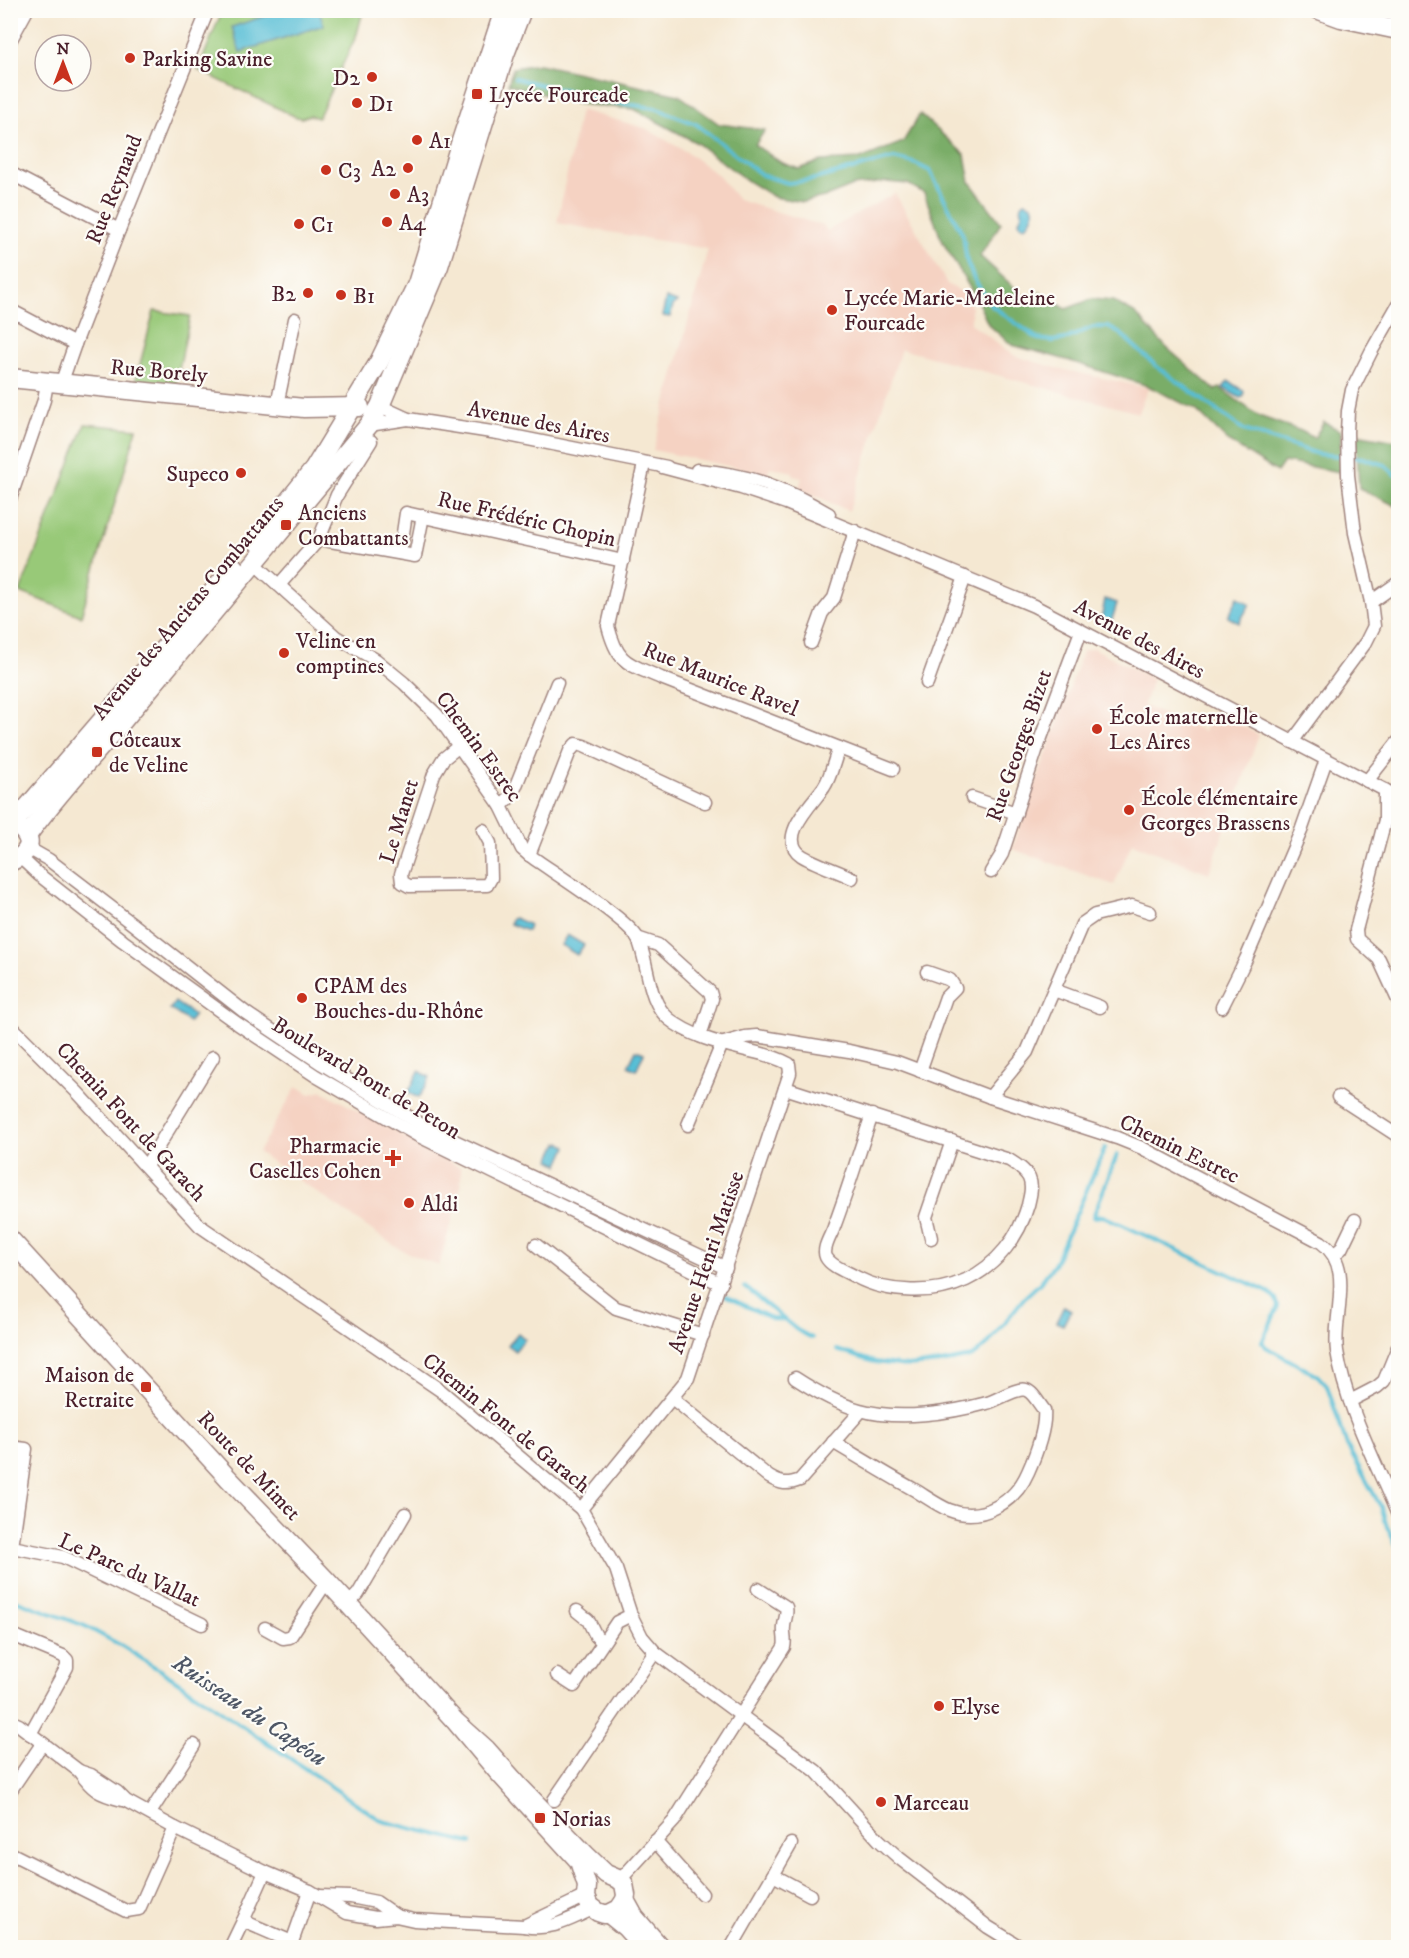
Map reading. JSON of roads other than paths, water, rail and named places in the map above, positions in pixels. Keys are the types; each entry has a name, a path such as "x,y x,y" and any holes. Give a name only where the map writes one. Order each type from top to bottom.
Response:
{"main road":[{"name":"Avenue des Anciens Combattants","path":"11,826 263,533 314,470 341,425 343,407 374,371 417,284 504,10"},
{"name":"Avenue des Anciens Combattants","path":"18,854 52,802 98,752 346,453 376,424 439,266 505,54 522,10"},
{"path":"1318,10 1396,24"},
{"path":"346,453 345,435 341,425 376,424 374,371"},
{"name":"Rue Borely","path":"10,378 304,408 343,407 376,424"},
{"name":"Rue Borely","path":"304,408 341,425"},
{"path":"11,826 20,829 18,854"},
{"name":"Route de Mimet","path":"10,1239 220,1470 327,1581 456,1722 498,1773 579,1861 594,1901 625,1927 644,1947"},
{"name":"Route de Mimet","path":"456,1722 486,1749 586,1855 613,1876"},
{"path":"613,1876 626,1889 625,1900 619,1909 594,1901 595,1877 613,1876"},
{"path":"625,1900 635,1918 661,1947"}],"street":[{"path":"10,41 27,10"},
{"name":"Rue Reynaud","path":"10,499 44,400 75,344 208,10"},
{"path":"10,173 119,230"},
{"path":"1292,742 1366,642 1374,626 1371,602 1355,533 1348,476 1347,432 1352,390 1398,305"},
{"path":"10,310 75,344"},
{"path":"277,405 295,319"},
{"name":"Avenue des Aires","path":"376,424 408,419"},
{"name":"Avenue des Aires","path":"376,424 408,419 498,433 662,467 741,488 786,503 1034,606 1398,797"},
{"path":"279,585 323,539 337,495 376,424"},
{"name":"Rue Maurice Ravel","path":"644,464 608,626 613,645 624,661 661,678 893,769"},
{"name":"Rue Frédéric Chopin","path":"323,539 400,553 406,513 623,561"},
{"path":"811,643 822,612 834,598 855,531"},
{"name":"Chemin Estrec","path":"254,562 336,637 376,660 404,682 437,715 501,806 522,849 615,916 637,938 658,945 710,992 712,999 700,1036"},
{"path":"927,683 965,577"},
{"path":"1371,602 1398,583"},
{"name":"Rue Georges Bizet","path":"991,872 1002,854 1036,751 1081,631"},
{"path":"501,806 515,788 557,683"},
{"path":"1367,781 1398,742"},
{"path":"529,855 570,751 576,744 705,802"},
{"name":"Le Manet","path":"459,746 443,759 434,774 401,874 402,882 409,886 487,885 491,878 490,843 483,830"},
{"path":"839,748 826,786 800,817 793,837 794,846 799,854 852,878"},
{"path":"1222,1007 1246,958 1301,831 1326,760"},
{"path":"1385,790 1385,820 1356,930 1357,939 1379,959 1398,1000"},
{"path":"972,798 1016,813"},
{"path":"1385,820 1398,810"},
{"name":"Boulevard Pont de Peton","path":"18,854 49,860 246,1013 322,1064 427,1128 726,1268"},
{"name":"Boulevard Pont de Peton","path":"18,854 38,874 123,941 238,1024 316,1076 417,1135 721,1284"},
{"path":"990,1097 1026,1052 1082,924 1095,915 1132,906 1150,912"},
{"name":"Chemin Estrec","path":"637,938 657,1004 666,1017 679,1027 722,1044 745,1036 757,1036 897,1062 990,1097 1142,1148 1321,1242 1334,1254"},
{"path":"920,1071 946,997 955,988 950,980 927,972"},
{"path":"1054,990 1100,1007"},
{"name":"Chemin Font de Garach","path":"10,1025 78,1093 200,1226 440,1390 581,1509 616,1569 631,1615 642,1637 655,1652 816,1771 879,1840 899,1858 988,1928 1022,1947"},
{"path":"688,1125 722,1044"},
{"name":"Avenue Henri Matisse","path":"581,1509 688,1378 790,1072 789,1064 780,1059 722,1044"},
{"path":"146,1166 213,1057"},
{"path":"785,1088 872,1115 1009,1160 1022,1168 1032,1188 1024,1218 1016,1235 1004,1251 987,1266 967,1279 936,1290 900,1290 864,1281 833,1264 826,1257 825,1248 834,1230 872,1115"},
{"path":"1338,1097 1398,1136"},
{"path":"931,1238 926,1217 952,1141"},
{"path":"1355,1220 1341,1249 1334,1254 1339,1268 1340,1284 1336,1326 1337,1351 1350,1401 1398,1515"},
{"path":"536,1245 616,1308 703,1335"},
{"path":"1350,1401 1384,1381 1398,1347"},
{"path":"795,1378 813,1390 861,1411 886,1414 952,1412 990,1402 1025,1389 1044,1410 1045,1418 1024,1481 1014,1495 1002,1505 987,1511 973,1513 949,1510 833,1442"},
{"path":"672,1398 769,1477 780,1483 800,1480 861,1411"},
{"name":"Le Parc du Vallat","path":"10,1447 26,1449 12,1547 63,1557 202,1624"},
{"path":"347,1605 358,1594 405,1514"},
{"path":"266,1628 283,1638 290,1637 327,1581"},
{"path":"613,1876 655,1841 674,1821 784,1647 786,1607 758,1589"},
{"path":"577,1611 588,1620 596,1636 603,1642"},
{"path":"557,1675 573,1686 617,1622 631,1615"},
{"path":"10,1634 63,1656 67,1660 67,1667 30,1734"},
{"path":"554,1800 655,1652"},
{"path":"10,1721 79,1770 91,1788 102,1795 126,1801 265,1872 314,1893 346,1913 375,1918 396,1916 414,1920 524,1926 594,1901"},
{"path":"10,1791 42,1744"},
{"path":"150,1814 194,1745"},
{"path":"10,1853 126,1911 133,1911 139,1909 176,1828"},
{"path":"655,1841 702,1894"},
{"path":"731,1947 791,1844"},
{"path":"230,1947 265,1872"},
{"path":"773,1875 810,1895"},
{"path":"314,1893 376,1902 396,1916"},
{"path":"243,1921 291,1945 314,1893"},
{"path":"346,1913 351,1897"}],"water":[{"path":"283,10 319,11 324,25 240,52 232,27"},
{"path":"1025,202 1032,205 1033,214 1024,227 1019,221 1022,213 1021,205"},
{"path":"666,298 677,302 673,306 670,317 662,316"},
{"path":"1228,381 1244,391 1243,397 1240,398 1223,388"},
{"path":"1238,597 1250,604 1239,623 1228,617"},
{"path":"1105,599 1117,603 1111,623 1101,620"},
{"path":"514,918 528,924 527,931 510,924 511,919"},
{"path":"567,935 584,945 577,955 561,945"},
{"path":"175,1002 194,1015 189,1022 170,1009"},
{"path":"636,1050 644,1053 636,1070 628,1066"},
{"path":"419,1071 430,1077 419,1098 408,1093"},
{"path":"561,1142 567,1147 559,1165 550,1160 558,1143"},
{"path":"1064,1306 1071,1310 1063,1325 1056,1322"},
{"path":"518,1333 525,1339 515,1351 508,1345"}],"waterway":[{"path":"515,78 603,101 655,108 696,124 762,175 788,183 811,180 894,158 914,163 930,171 963,235 967,262 974,279 992,306 1038,339 1052,341 1066,339 1093,327 1108,327 1121,334 1156,366 1244,430 1318,454 1363,458 1385,465 1398,477"},
{"path":"837,1350 874,1362 907,1366 971,1357 986,1346 1054,1265 1105,1148"},
{"path":"1117,1155 1093,1217 1103,1216 1268,1292 1276,1300 1278,1307 1262,1342 1266,1347 1318,1376 1327,1386 1347,1446 1381,1507 1387,1527 1398,1548"},
{"path":"745,1287 797,1330 812,1338"},
{"path":"725,1296 773,1319 784,1320"},
{"name":"Ruisseau du Capéou","path":"10,1598 85,1626 122,1646 382,1821 471,1843"}],"place":[{"name":"Parking Savine","path":"130,58"},
{"name":"D2","path":"372,77"},
{"name":"Lycée Fourcade","path":"477,94"},
{"name":"D1","path":"357,103"},
{"name":"A1","path":"417,140"},
{"name":"A2","path":"408,168"},
{"name":"C3","path":"326,170"},
{"name":"A3","path":"395,194"},
{"name":"A4","path":"387,222"},
{"name":"C1","path":"299,224"},
{"name":"B2","path":"308,293"},
{"name":"B1","path":"341,295"},
{"name":"Lycée Marie-Madeleine Fourcade","path":"832,310"},
{"name":"Supeco","path":"241,473"},
{"name":"Anciens Combattants","path":"286,525"},
{"name":"Veline en comptines","path":"284,653"},
{"name":"École maternelle Les Aires","path":"1097,729"},
{"name":"Côteaux de Veline","path":"97,752"},
{"name":"École élémentaire Georges Brassens","path":"1129,810"},
{"name":"CPAM des Bouches-du-Rhône","path":"302,998"},
{"name":"Pharmacie Caselles Cohen","path":"393,1158"},
{"name":"Aldi","path":"409,1203"},
{"name":"Maison de Retraite","path":"146,1387"},
{"name":"Elyse","path":"939,1706"},
{"name":"Marceau","path":"881,1802"},
{"name":"Norias","path":"540,1818"}]}
